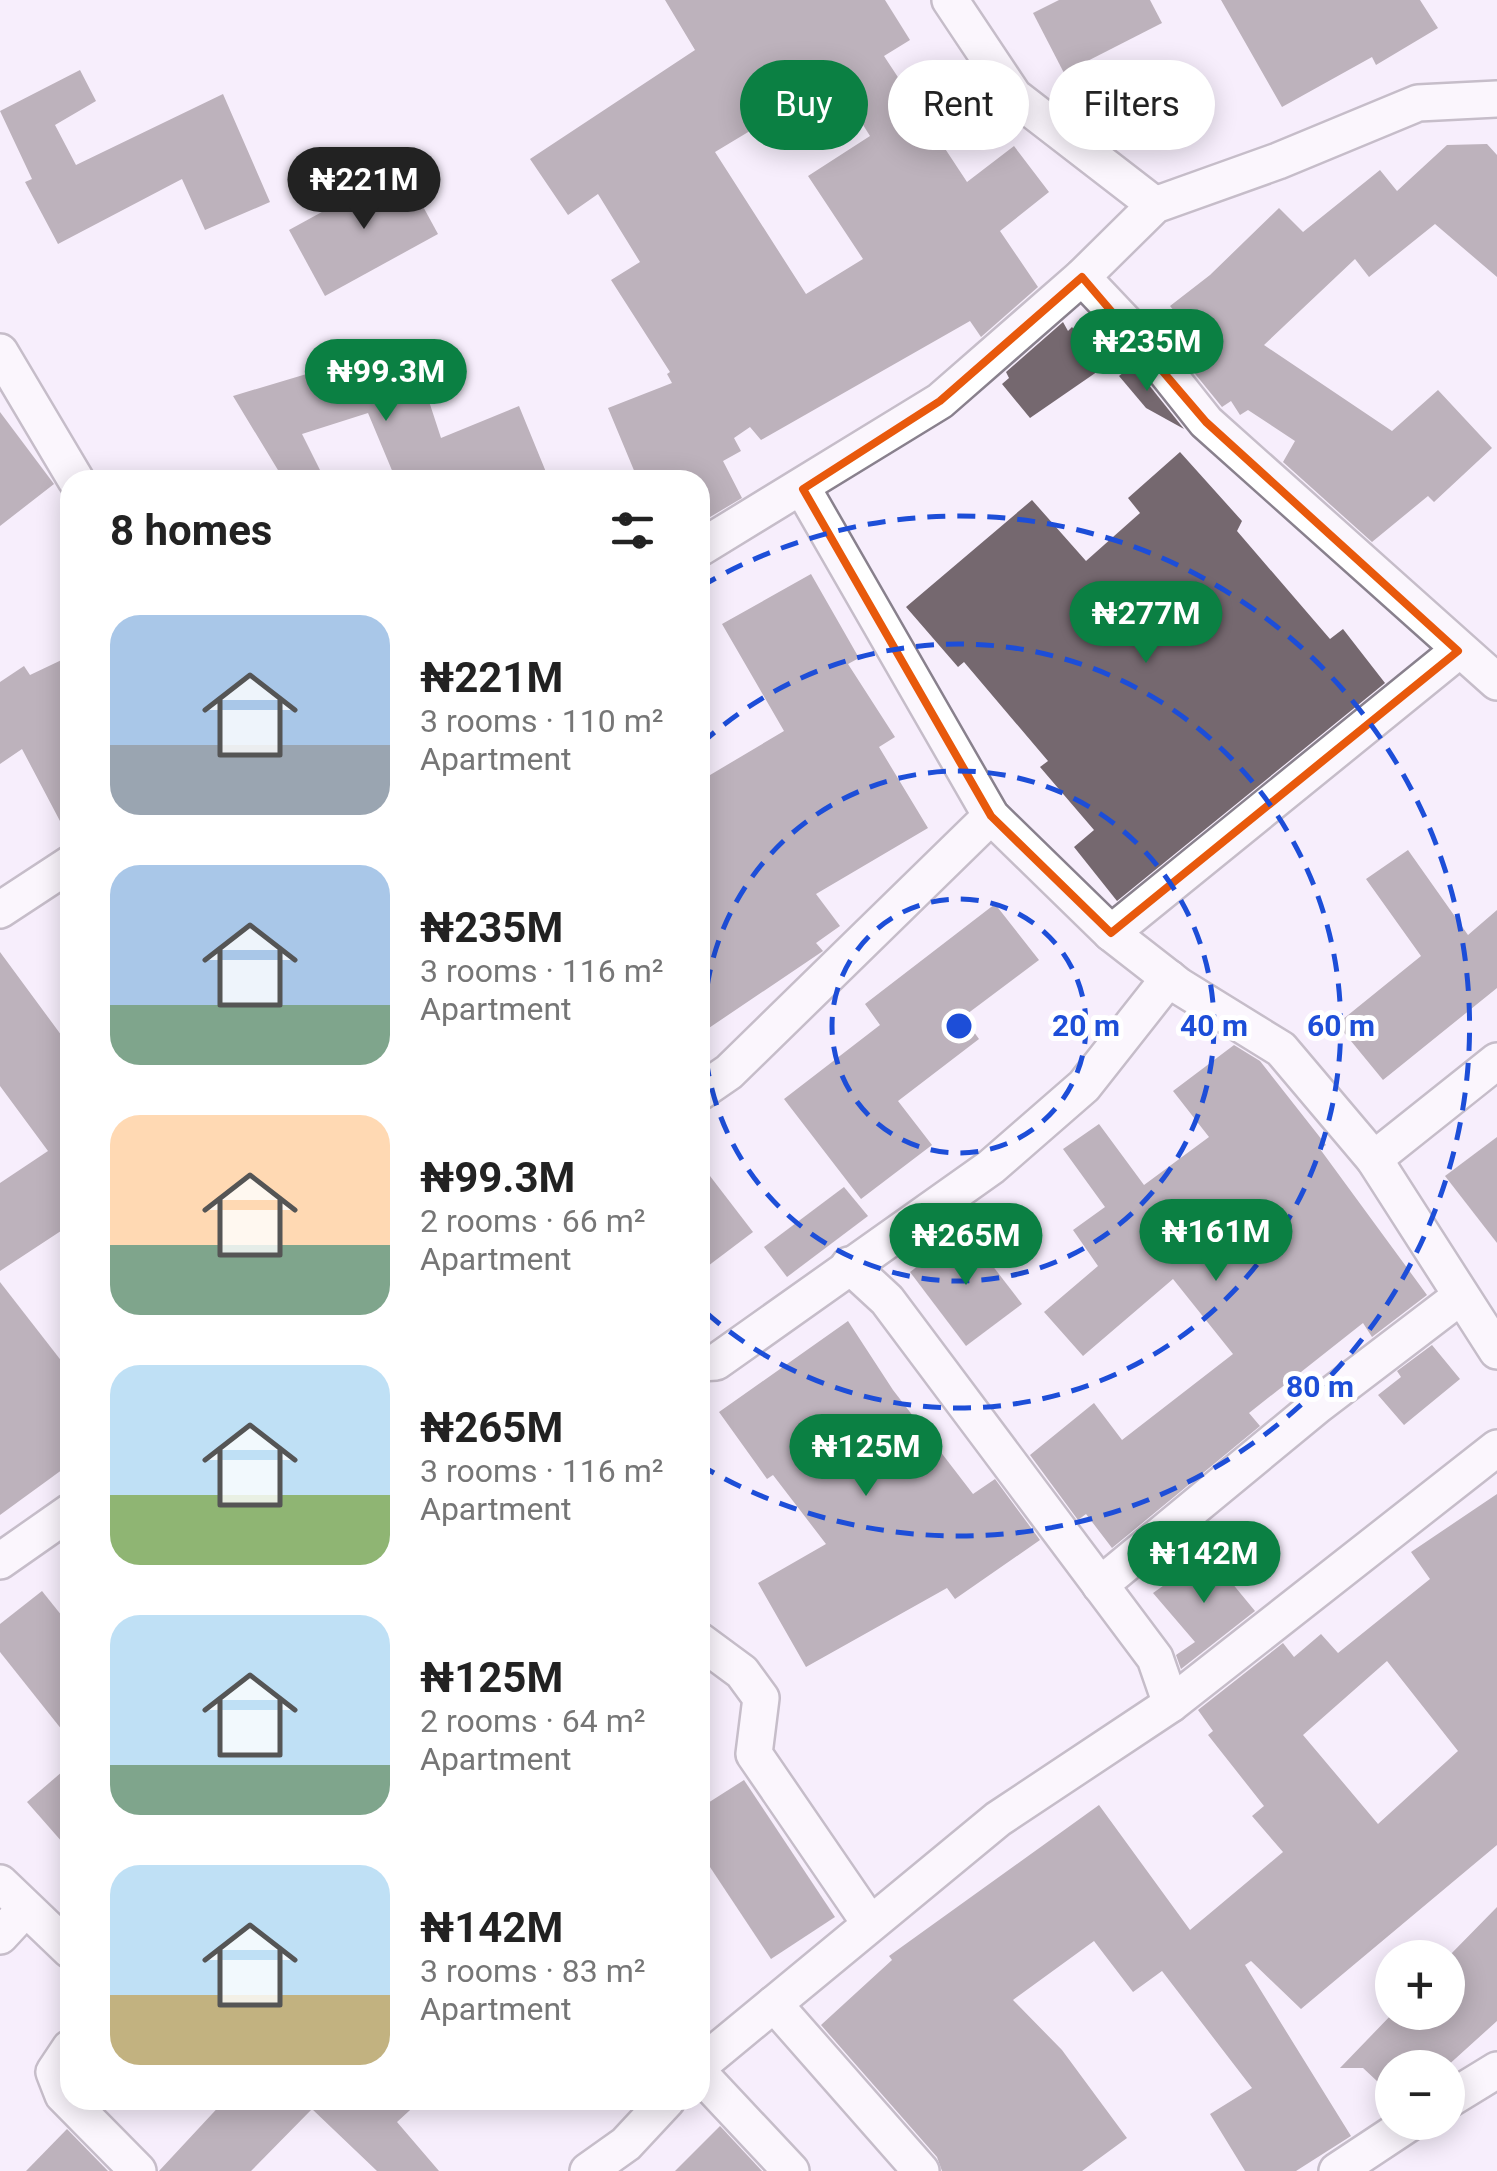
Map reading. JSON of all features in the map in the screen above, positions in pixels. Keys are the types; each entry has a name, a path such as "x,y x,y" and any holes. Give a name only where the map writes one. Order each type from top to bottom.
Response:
{"street":[{"path":"950,0 1014,96 1156,205"},
{"path":"710,542 803,489 940,401 1082,277 1156,205 1278,161 1418,103 1497,99"},
{"path":"1082,277 1136,334 1206,422 1497,682"},
{"path":"0,352 70,470"},
{"path":"803,489 992,816 1112,933 1169,978 1282,1049 1374,1159 1497,1351"},
{"path":"1112,933 1458,651"},
{"path":"710,1085 729,1072 992,816"},
{"path":"0,910 60,871"},
{"path":"710,1362 716,1362 991,1168 1084,1086 1169,978"},
{"path":"1374,1159 1497,1061"},
{"path":"849,1265 887,1300 1155,1658 1171,1704"},
{"path":"1100,1585 1318,1405 1460,1296"},
{"path":"710,2057 998,1819 1171,1704 1497,1448"},
{"path":"0,1561 60,1519"},
{"path":"710,1648 742,1672 761,1698 754,1754 870,1922"},
{"path":"0,1883 60,1941"},
{"path":"0,1936 24,1910"},
{"path":"774,2004 921,2171"},
{"path":"60,2063 54,2072 60,2089"},
{"path":"1465,2090 1497,2070"},
{"path":"710,2085 791,2171"},
{"path":"77,2110 138,2171"},
{"path":"588,2171 626,2144 657,2110"},
{"path":"1337,2171 1384,2140"}],"highlighted area":[{"path":"1082,277 1206,422 1458,651 1111,933 991,816 803,489 940,401"}],"building":[{"path":"665,0 885,0 910,40 884,56 888,62 888,150 946,150 967,182 1009,150 1017,150 1049,192 1000,231 1038,287 981,337 970,321 761,440 750,427 734,438 741,451 723,461 742,498 710,517 710,470 634,470 608,408 672,383 667,374 670,372 611,280 640,262 598,194 568,215 530,159 695,50","holes":["740,60 868,60 868,150 848,150 808,176 863,259 806,294 715,152 740,137"]},
{"path":"1059,0 1150,0 1162,23 1089,60 1057,60 1033,13"},
{"path":"1221,0 1420,0 1438,28 1376,65 1372,57 1282,107"},
{"path":"80,70 96,101 55,125 76,165 223,94 270,202 205,230 182,179 58,244 25,182 32,179 0,111"},
{"path":"1487,144 1497,155 1497,277 1435,224 1369,277 1355,259 1264,345 1392,431 1438,390 1492,448 1434,502 1428,496 1372,542 1283,462 1295,441 1248,410 1240,415 1231,401 1222,407 1166,338 1184,323 1170,306 1210,275 1279,208 1303,232 1380,170 1397,191 1447,145"},
{"path":"402,168 438,234 325,296 289,230"},
{"path":"1063,322 1068,331 1072,327 1104,367 1030,418 1002,384 1009,378 1006,372"},
{"path":"410,343 441,438 519,406 545,470 392,470 368,413 302,434 320,470 278,470 233,396"},
{"path":"1133,365 1184,429 1146,408 1119,376"},
{"path":"0,412 54,484 0,526"},
{"path":"1180,452 1242,521 1237,531 1330,639 1343,629 1385,683 1117,901 1074,847 1094,830 1040,767 1048,761 964,662 958,667 906,607 1032,500 1086,561 1140,513 1128,498"},
{"path":"811,574 859,658 848,664 895,737 879,747 928,828 816,894 840,926 816,943 823,951 710,1027 710,775 784,731 722,624"},
{"path":"60,661 60,821 22,749 0,764 0,682 24,666 30,675"},
{"path":"1408,850 1468,935 1497,910 1497,988 1383,1080 1337,1024 1421,956 1366,879"},
{"path":"995,904 1039,960 963,1017 979,1039 898,1101 932,1145 861,1199 784,1099 880,1025 865,1004"},
{"path":"0,952 60,1033 60,1232 0,1271 0,1183 48,1151 0,1086"},
{"path":"1234,1045 1260,1061 1326,1145 1320,1149 1427,1295 1372,1337 1363,1323 1249,1413 1260,1426 1112,1548 1086,1514 1078,1520 1030,1455 1094,1403 1122,1440 1233,1354 1173,1279 1083,1356 1044,1312 1098,1266 1073,1230 1105,1207 1063,1149 1099,1124 1144,1185 1209,1137 1173,1091"},
{"path":"1497,1137 1497,1243 1445,1176"},
{"path":"710,1176 753,1232 710,1264"},
{"path":"844,1187 868,1216 787,1277 764,1247"},
{"path":"965,1230 1022,1304 966,1346 910,1272"},
{"path":"0,1282 60,1359 60,1471 0,1515"},
{"path":"848,1321 893,1390 973,1494 995,1479 1040,1540 955,1599 947,1588 806,1667 758,1583 826,1544 773,1475 767,1479 719,1412"},
{"path":"1432,1345 1460,1379 1404,1425 1378,1395 1401,1377 1397,1371"},
{"path":"1497,1494 1497,1845 1383,1940 1375,1940 1375,1947 1301,2009 1251,1961 1245,1965 1351,2136 1296,2171 1245,2171 1210,2114 1252,2088 1162,1971 1133,1992 1094,1941 1013,2000 1062,2050 1127,2138 1082,2171 942,2171 937,2157 821,2025 892,1960 889,1956 1099,1805 1190,1930 1283,1852 1252,1816 1264,1806 1208,1735 1213,1731 1198,1710 1283,1643 1294,1657 1321,1634 1338,1653 1430,1579 1411,1552","holes":["1387,1661 1458,1751 1378,1824 1303,1735"]},
{"path":"1208,1554 1255,1611 1181,1669 1176,1655 1195,1642 1153,1593"},
{"path":"42,1591 60,1614 60,1727 0,1652 0,1624"},
{"path":"60,1774 60,1840 27,1802"},
{"path":"744,1780 835,1917 771,1959 710,1867 710,1802"},
{"path":"1497,1907 1497,2021 1465,2050 1375,2050 1375,2079 1363,2068 1340,2068 1377,2030 1465,2030 1465,1940"},
{"path":"216,2110 311,2110 251,2171 159,2171"},
{"path":"313,2110 410,2110 397,2122 439,2171 377,2171"},
{"path":"720,2126 762,2171 675,2171"},
{"path":"67,2129 108,2171 26,2171"}]}
